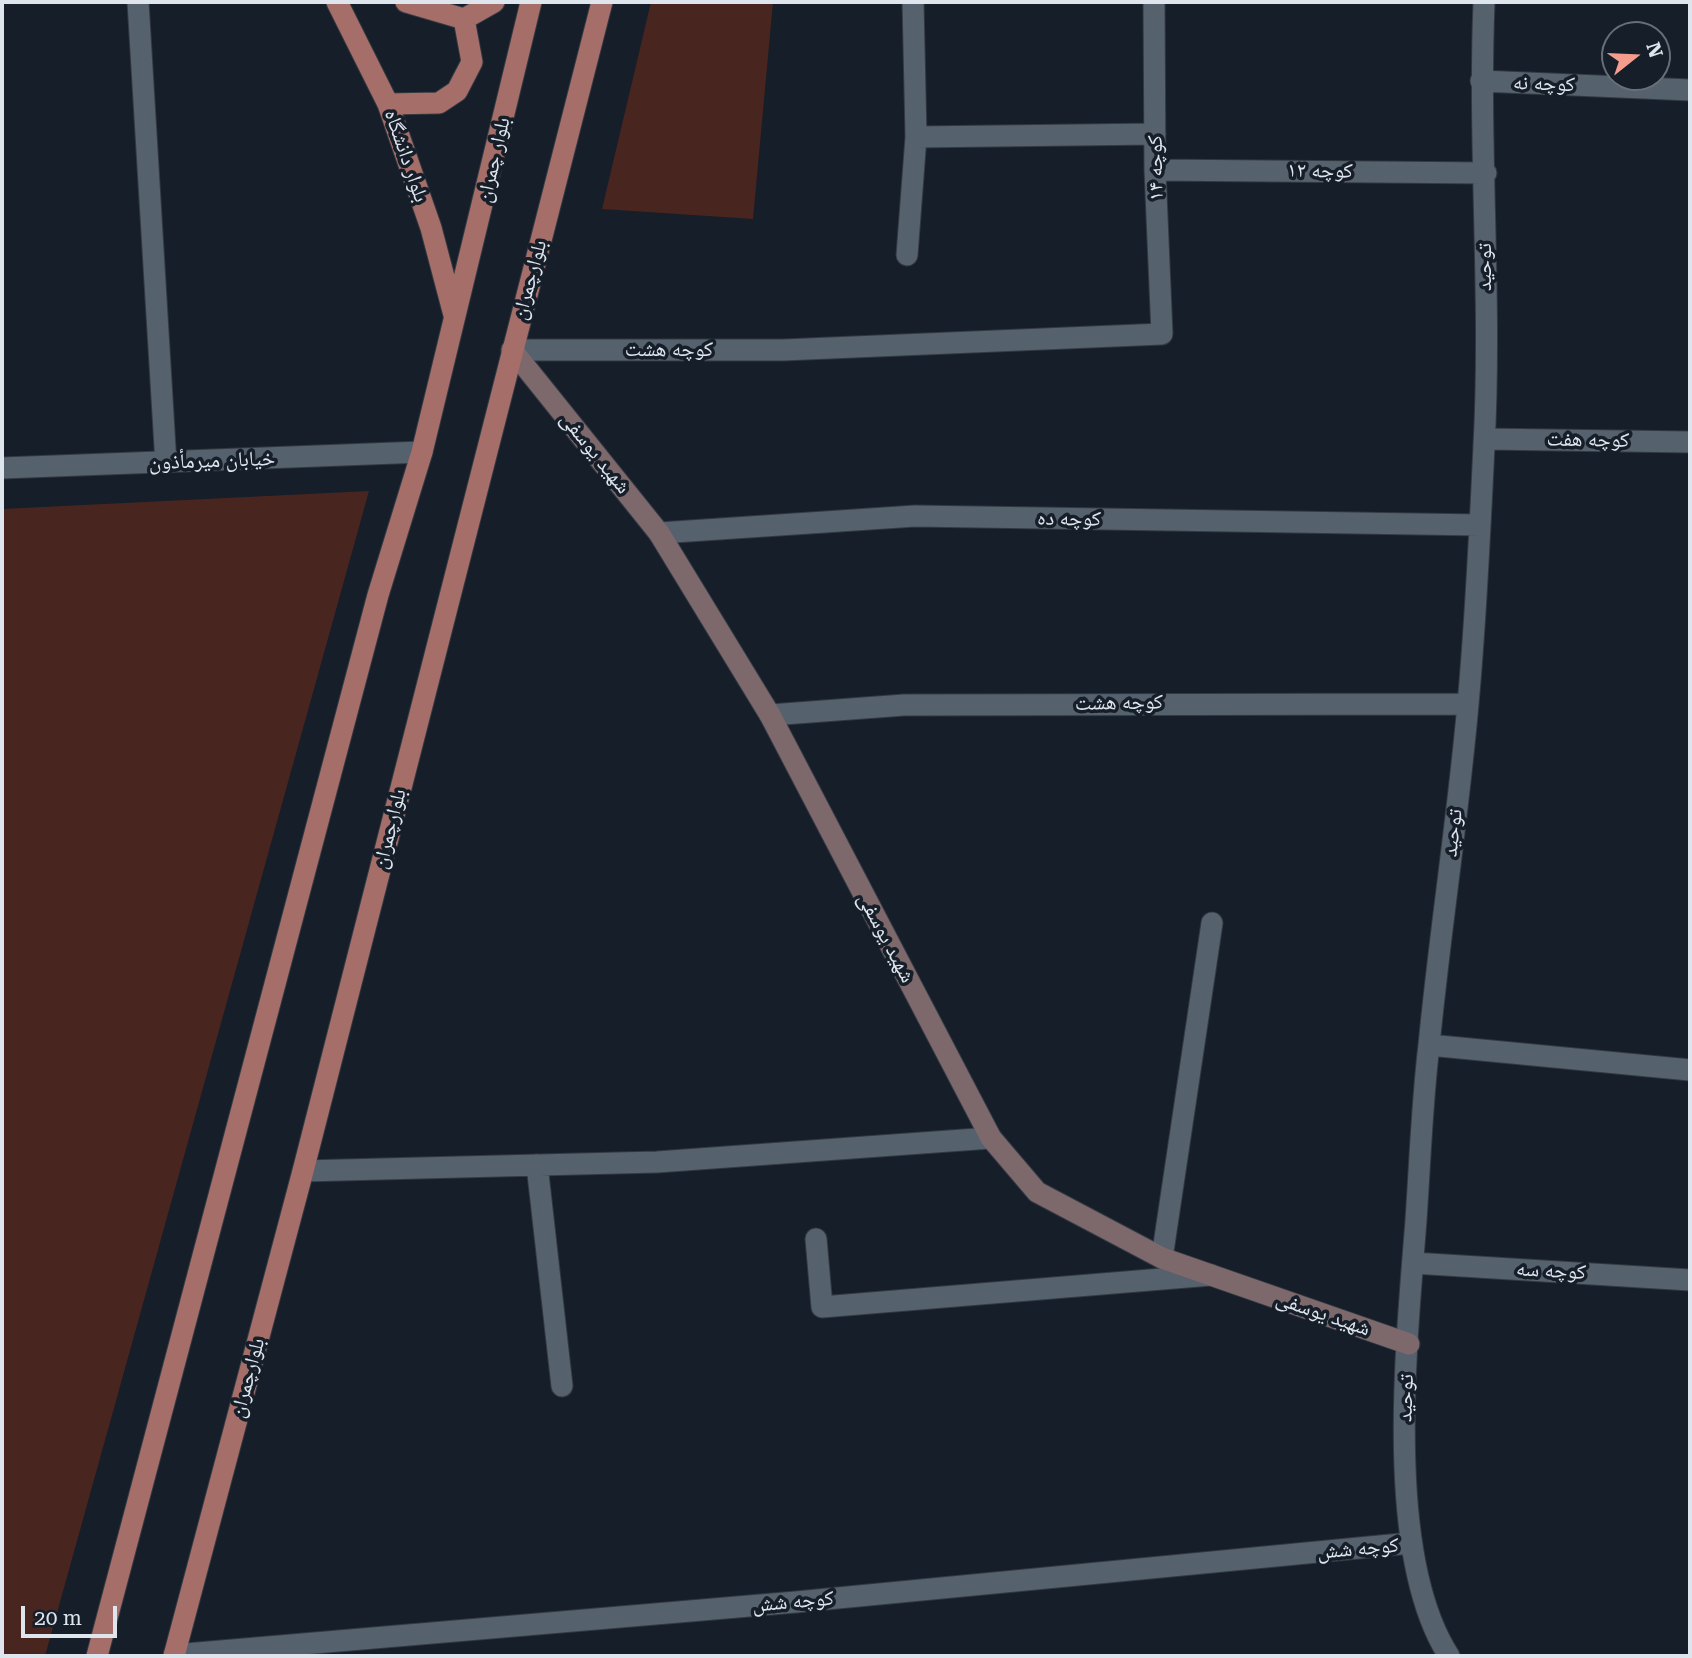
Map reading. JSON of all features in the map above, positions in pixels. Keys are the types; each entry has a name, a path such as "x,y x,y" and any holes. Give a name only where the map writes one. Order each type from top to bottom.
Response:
{"main road":[{"name":"بلوار دانشگاه","path":"337,2 388,104 431,228 455,317"},
{"path":"406,2 464,19 494,2"},
{"name":"بلوار چمران","path":"97,1656 218,1208 239,1115 378,594 422,452 531,2"},
{"name":"بلوارچمران","path":"174,1655 303,1171 602,2"},
{"path":"388,104 439,103 457,91 472,62 464,19"}],"street":[{"path":"138,2 166,464"},
{"path":"907,255 916,136 914,2"},
{"name":"کوچه ۱۴","path":"1154,2 1155,170 1162,334"},
{"name":"توحید","path":"1449,1656 1421,1593 1411,1544 1404,1449 1413,1263 1429,1045 1468,704 1485,439 1486,173 1481,81 1485,2"},
{"name":"کوچه نه","path":"1481,81 1690,89"},
{"path":"916,136 1155,134"},
{"name":"کوچه ۱۲","path":"1155,170 1486,173"},
{"name":"کوچه هشت","path":"512,350 783,350 1162,334"},
{"name":"شهید یوسفی","path":"512,350 659,533 769,715 991,1138 1037,1192 1162,1258 1409,1344"},
{"name":"کوچه هفت","path":"1485,439 1690,442"},
{"name":"خیابان میرمأذون","path":"2,468 166,464 422,452"},
{"name":"کوچه ده","path":"659,533 915,516 1479,525"},
{"name":"کوچه هشت","path":"769,715 904,705 1468,704"},
{"path":"1162,1258 1212,923"},
{"path":"1429,1045 1690,1070"},
{"path":"303,1171 657,1162 991,1138"},
{"path":"537,1165 562,1386"},
{"path":"816,1239 822,1307 1211,1275"},
{"name":"کوچه سه","path":"1413,1263 1690,1280"},
{"name":"کوچه شش","path":"174,1655 809,1601 1411,1544"}],"shaded area":[{"path":"651,2 773,2 753,219 602,209"},
{"path":"369,491 45,1656 2,1656 2,509"}]}
